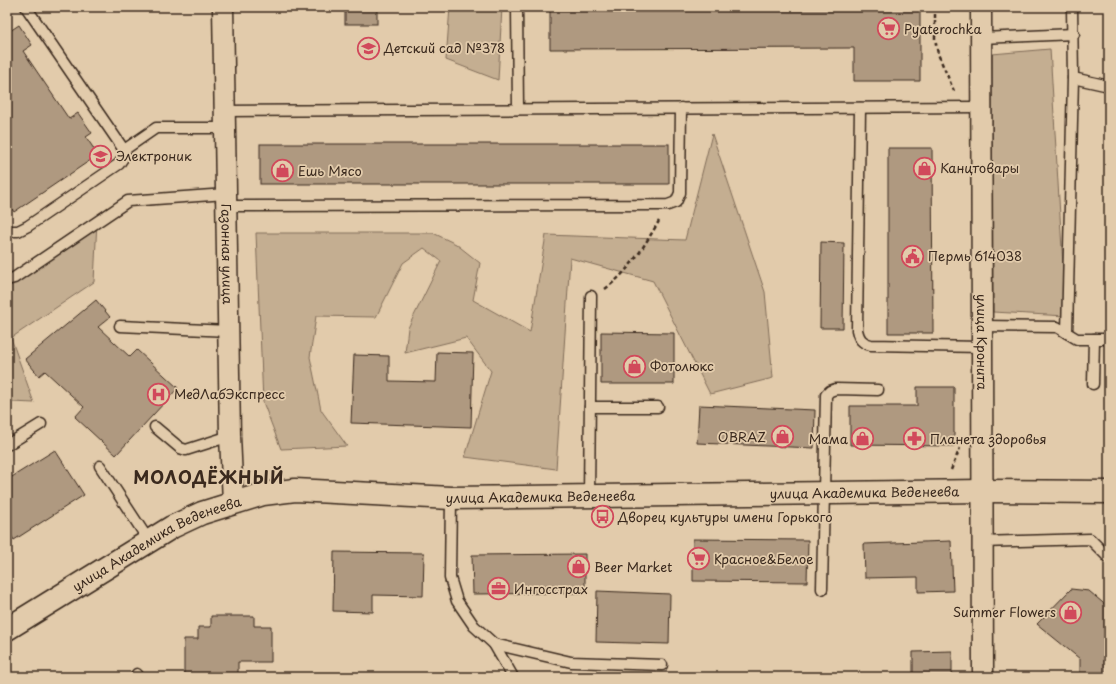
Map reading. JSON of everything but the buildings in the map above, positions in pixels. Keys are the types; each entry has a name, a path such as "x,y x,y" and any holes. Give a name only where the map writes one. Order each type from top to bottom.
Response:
{"street":[{"name":"Газонная улица","path":"223,7 230,436 233,502"},
{"name":"улица Кронита","path":"981,7 983,677"},
{"name":"улица Академика Веденеева","path":"8,626 148,541 196,515 233,502 263,494 295,490 451,498 982,491 1109,492"}],"lane":[{"path":"7,230 18,231 28,226 119,164 125,155 124,150 26,7"},
{"path":"517,7 518,109"},
{"path":"1067,333 1074,34 1072,7"},
{"path":"981,38 1074,34"},
{"path":"1073,78 1109,86"},
{"path":"124,150 156,128 225,119 518,109 981,107"},
{"path":"7,280 14,278 128,201 226,200 668,205 676,202 680,193 680,108"},
{"path":"860,108 858,338 864,343 871,345 982,347"},
{"path":"589,496 591,296"},
{"path":"120,326 228,330"},
{"path":"982,326 1057,327 1077,339 1109,339"},
{"path":"1093,384 1094,339"},
{"path":"822,589 826,395 830,391 836,389 878,390"},
{"path":"590,407 658,407"},
{"path":"7,445 41,424"},
{"path":"155,427 180,448 186,450 230,436"},
{"path":"100,466 148,541"},
{"path":"451,498 450,578 457,602 474,626 494,644 513,677"},
{"path":"982,542 1090,539 1109,558"},
{"path":"494,644 572,662 662,665"}],"path":[{"path":"935,7 935,40 938,54 961,107"},
{"path":"591,296 604,290 619,279 640,254 668,205"},
{"path":"951,470 960,447"}],"shaded area":[{"path":"450,7 502,7 498,80 446,60"},
{"path":"1050,49 1066,316 993,312 992,54"},
{"path":"712,134 765,292 773,378 710,394 653,281 570,258 556,469 465,457 491,371 466,338 405,353 408,328 441,261 424,248 403,263 376,317 316,316 310,357 321,410 347,446 281,449 263,402 256,233 433,233 456,244 480,263 473,300 530,332 546,235 685,240"},
{"path":"97,221 94,282 11,338 34,403 12,402 7,395 7,288 42,260"}],"place":[{"name":"Pyaterochka","path":"888,29"},
{"name":"Детский сад №378","path":"369,48"},
{"name":"Электроник","path":"101,156"},
{"name":"Канцтовары","path":"925,168"},
{"name":"Ешь Мясо","path":"282,171"},
{"name":"Пермь 614038","path":"913,256"},
{"name":"Фотолюкс","path":"634,366"},
{"name":"МедЛабЭкспресс","path":"159,394"},
{"name":"OBRAZ","path":"782,437"},
{"name":"Мама","path":"863,439"},
{"name":"Планета здоровья","path":"914,439"},
{"name":"Дворец культуры имени Горького","path":"603,517"},
{"name":"Красное&Белое","path":"699,559"},
{"name":"Beer Market","path":"578,567"},
{"name":"Ингосстрах","path":"498,589"},
{"name":"Summer Flowers","path":"1071,612"}],"district":[{"name":"МОЛОДЁЖНЫЙ","path":"209,478"}]}
